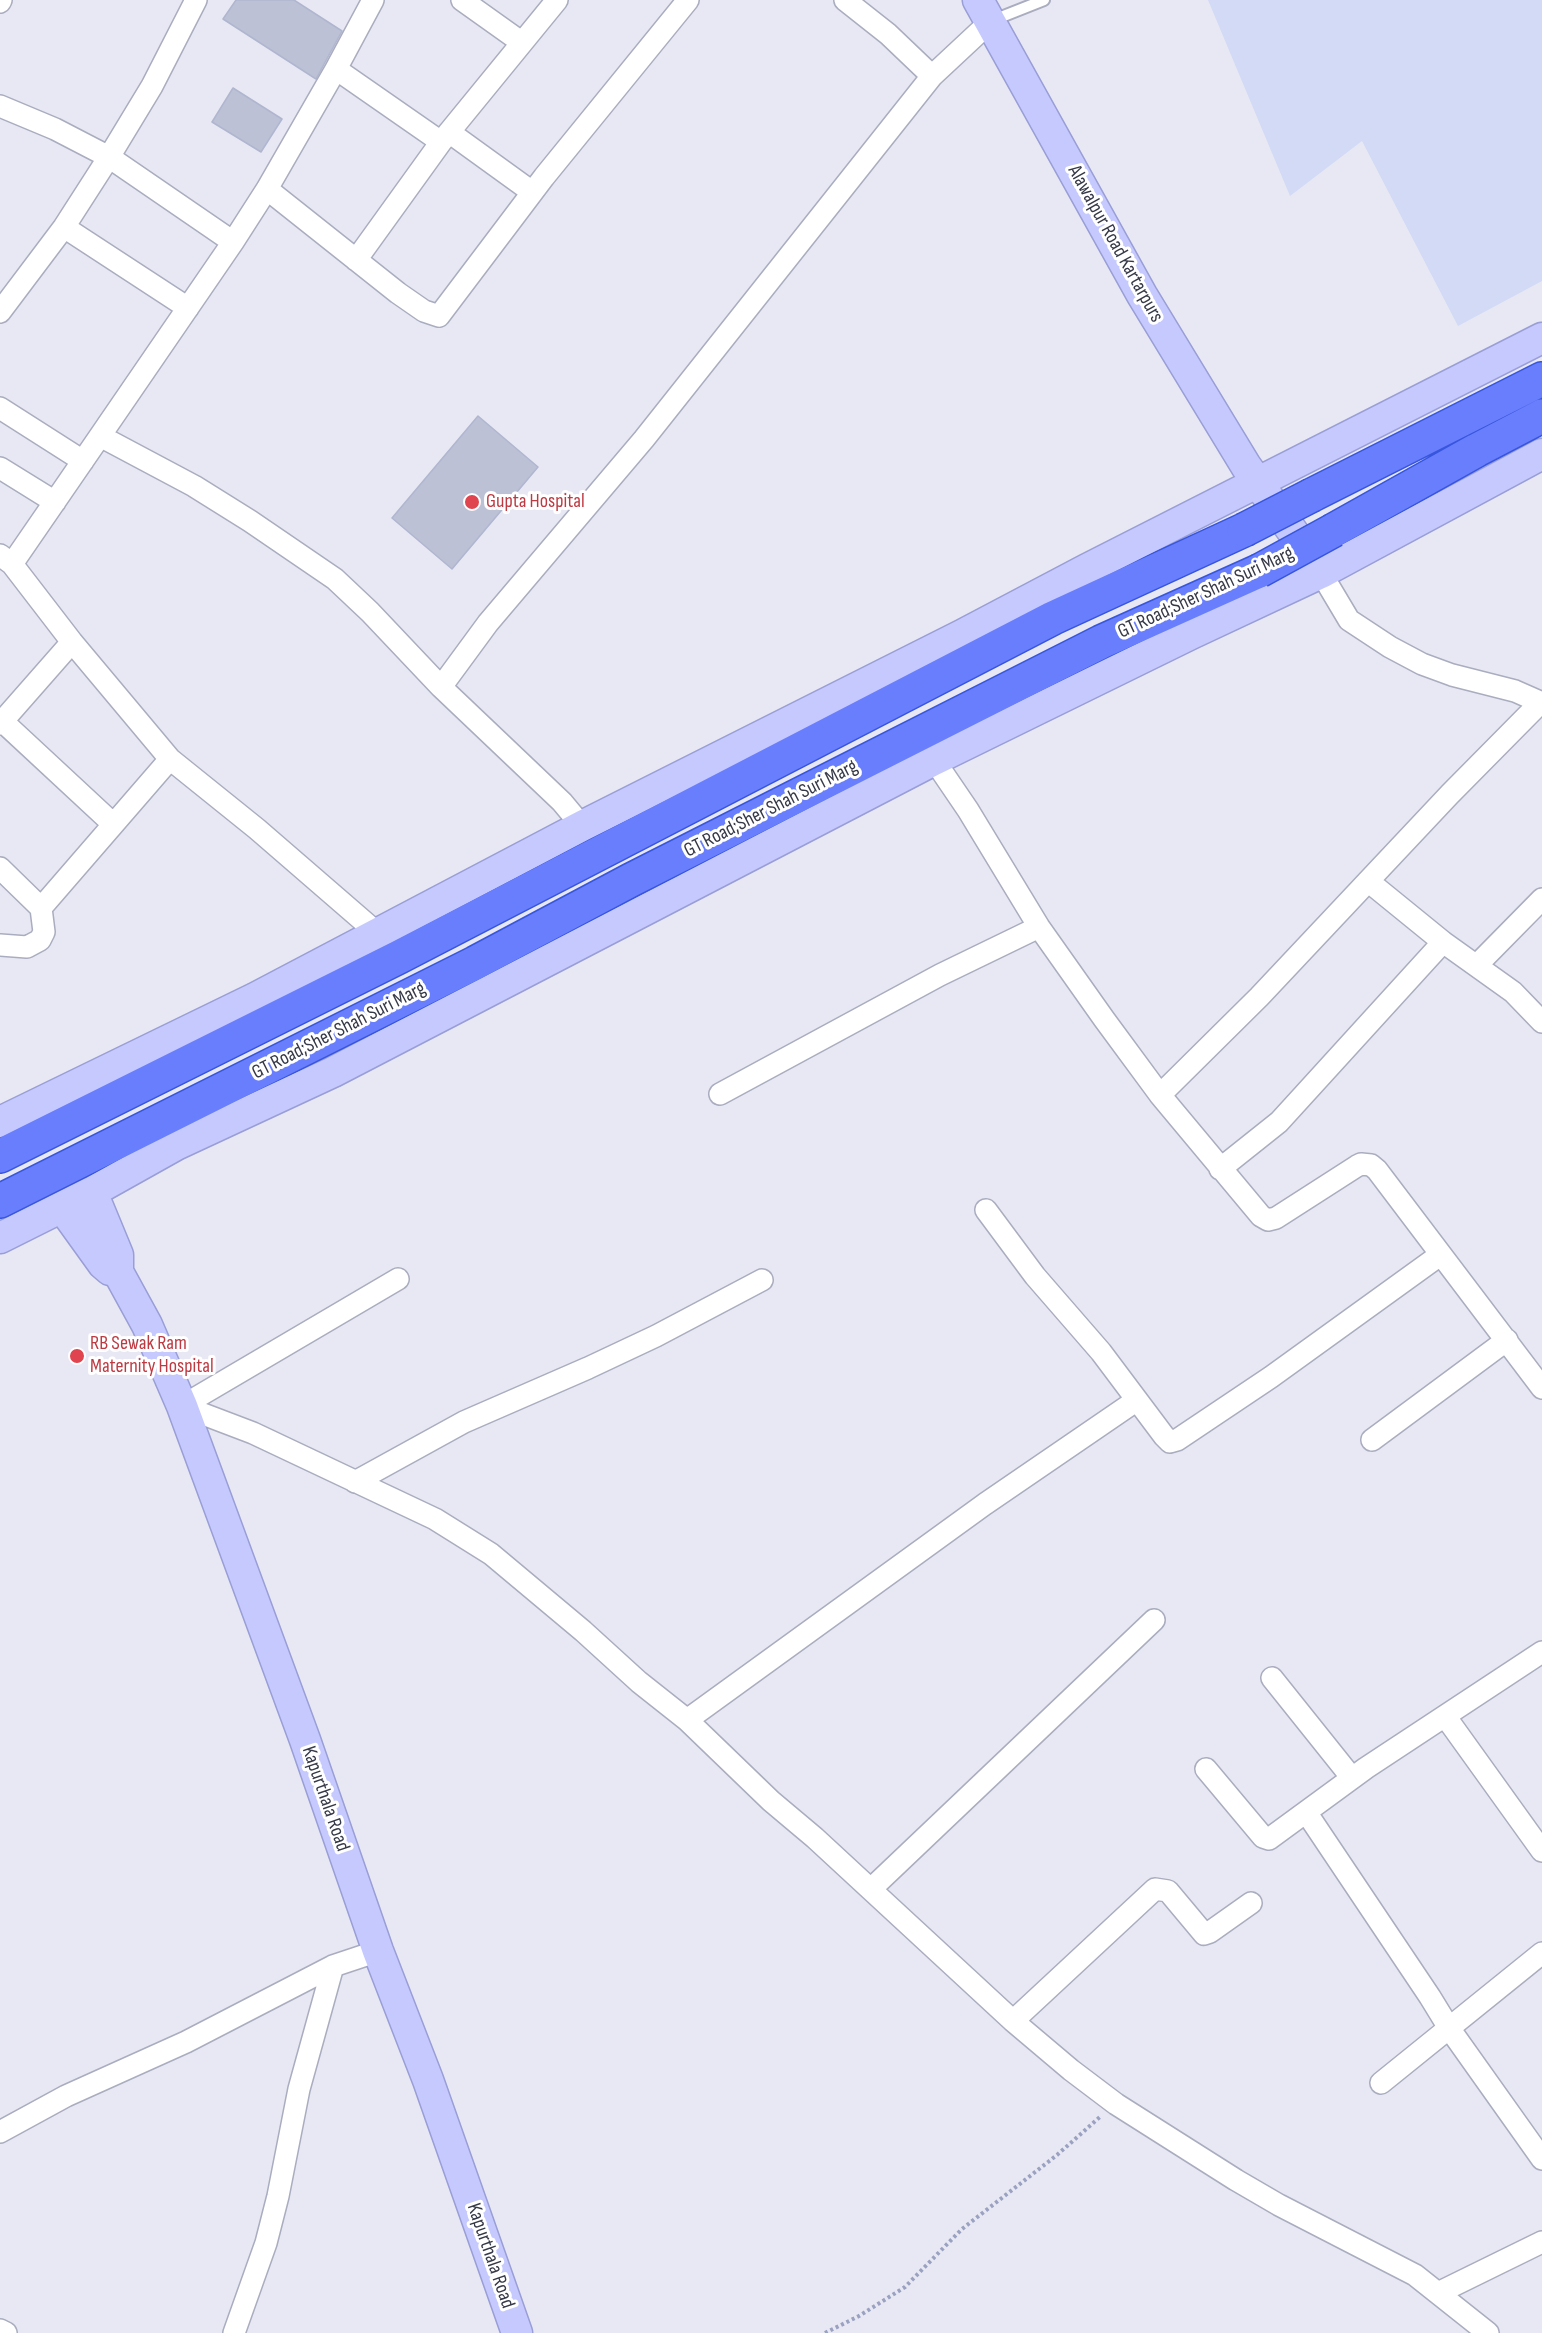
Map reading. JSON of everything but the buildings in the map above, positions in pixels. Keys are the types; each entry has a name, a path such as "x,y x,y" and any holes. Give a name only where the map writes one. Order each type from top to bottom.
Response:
{"highway":[{"name":"GT Road;Sher Shah Suri Marg","path":"0,1156 399,957 1043,624 1244,530 1542,379"},
{"name":"GT Road;Sher Shah Suri Marg","path":"0,1202 475,963 631,880 1101,642 1259,571 1542,416"}],"main road":[{"name":"Alawalpur Road Kartarpurs","path":"984,10 1142,295 1246,466 1321,573"},
{"path":"0,1122 255,998 376,932 582,826 962,635 1542,338"},
{"path":"0,1238 92,1192 176,1145 333,1072 934,760 1321,573 1542,454"},
{"name":"Kapurthala Road","path":"92,1192 118,1255 118,1272 147,1325 182,1406 305,1740 378,1951 428,2080 517,2333"},
{"name":"Kapurthala Road","path":"62,1207 103,1264 110,1270 118,1272"}],"street":[{"path":"0,312 64,227 109,157 152,86 196,0"},
{"path":"373,0 267,189 233,242 54,502 6,559 170,759 266,836 376,932"},
{"path":"462,0 521,42"},
{"path":"356,260 445,137 557,0"},
{"path":"267,189 398,293 424,311 439,316 532,192 688,0"},
{"path":"844,0 888,34 932,76"},
{"path":"441,687 488,623 644,439 984,10"},
{"path":"336,69 532,192"},
{"path":"0,106 55,129 109,157 233,242"},
{"path":"64,227 188,308"},
{"path":"0,408 83,461"},
{"path":"100,436 194,486 335,579 370,612 441,687 509,750 582,826"},
{"path":"0,468 54,502"},
{"path":"1160,1095 1259,997 1541,702 1515,691 1432,668 1390,647 1349,620 1321,573"},
{"path":"72,642 1,721 112,824"},
{"path":"41,908 170,759"},
{"path":"934,760 968,810 1039,927 1160,1095 1261,1216 1268,1220 1276,1218 1357,1166 1371,1165 1542,1388"},
{"path":"0,868 41,908 44,932 40,940 27,947 0,945"},
{"path":"1368,881 1443,942 1513,992 1542,1022"},
{"path":"1477,965 1542,899"},
{"path":"720,1094 940,975 1039,927"},
{"path":"1220,1169 1279,1122 1443,942"},
{"path":"986,1210 1035,1276 1073,1318 1170,1442 1177,1440 1271,1377 1440,1255"},
{"path":"182,1406 398,1279"},
{"path":"354,1482 464,1422 656,1336 762,1280"},
{"path":"1372,1440 1507,1340"},
{"path":"687,1720 985,1504 1137,1400"},
{"path":"182,1406 253,1433 435,1519 491,1554 583,1630 639,1682 687,1720 771,1801 871,1889 1013,2021 1071,2070 1116,2104 1236,2180 1278,2205 1415,2275 1488,2333"},
{"path":"871,1889 1154,1620"},
{"path":"1206,1769 1267,1840 1352,1778 1542,1652"},
{"path":"1272,1678 1352,1778"},
{"path":"1445,1716 1542,1851"},
{"path":"1306,1812 1449,2028 1542,2159"},
{"path":"1013,2021 1155,1889 1168,1891 1204,1934 1251,1903"},
{"path":"0,2132 66,2096 186,2042 333,1966 378,1951"},
{"path":"1381,2083 1542,1953"},
{"path":"234,2333 247,2302 268,2234 278,2196 299,2089 333,1966"},
{"path":"1438,2293 1542,2242"},
{"path":"0,2330 6,2333"}],"lane":[{"path":"984,10 1044,0"}],"path":[{"path":"825,2333 859,2316 905,2287 962,2229 1057,2155 1116,2104"}],"shaded area":[{"path":"1208,0 1542,0 1542,281 1458,326 1362,141 1290,196"}],"place":[{"name":"Gupta Hospital","path":"472,502"},
{"name":"RB Sewak Ram Maternity Hospital","path":"77,1356"}]}
